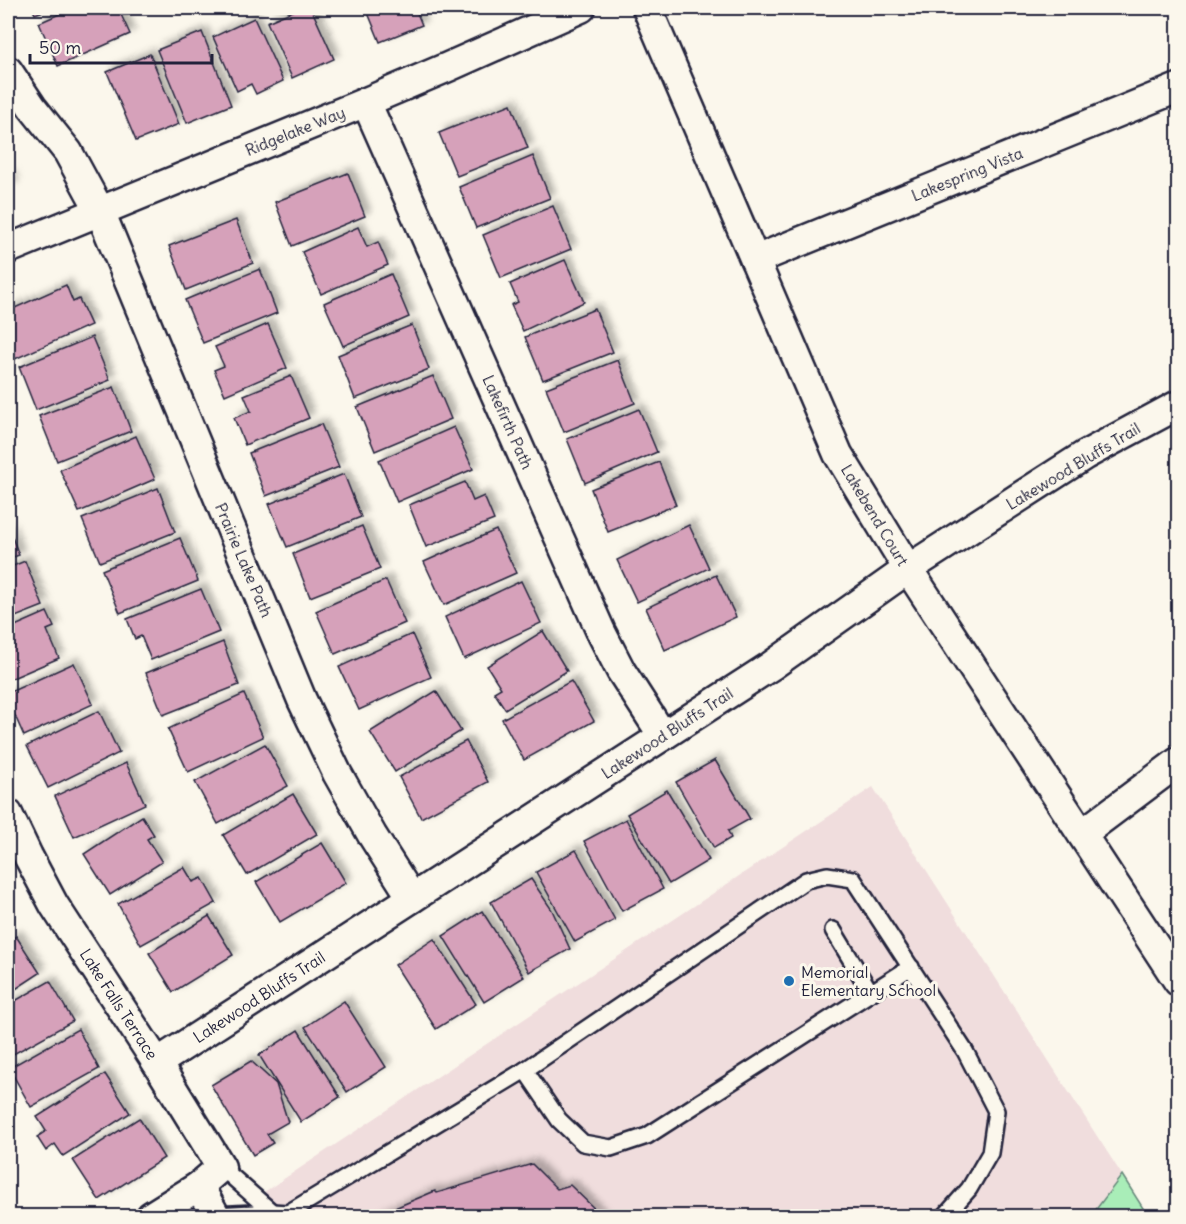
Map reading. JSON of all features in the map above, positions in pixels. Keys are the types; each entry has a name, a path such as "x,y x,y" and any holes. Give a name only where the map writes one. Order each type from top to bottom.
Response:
{"street":[{"name":"Ridgelake Way","path":"8,249 366,102 581,8"},
{"name":"Lakebend Court","path":"647,8 838,454 908,569 1179,981"},
{"name":"Prairie Lake Path","path":"8,70 32,107 68,152 99,212 302,700 372,835 412,898"},
{"name":"Lakespring Vista","path":"755,260 1179,88"},
{"name":"Lakefirth Path","path":"366,102 601,632 621,670 663,736"},
{"name":"Lakewood Bluffs Trail","path":"157,1063 771,666 908,569 1086,455 1179,405"},
{"path":"1082,834 1179,762"},
{"name":"Lake Falls Terrace","path":"8,814 54,905 157,1063 221,1167"},
{"path":"151,1216 199,1186 221,1167"},
{"path":"199,1186 214,1216"}],"lane":[{"path":"214,1216 288,1213 525,1070 806,880 827,875 853,879 965,1051 996,1111 990,1153 969,1189 945,1216"},
{"path":"833,930 871,993"},
{"path":"525,1070 559,1120 583,1143 611,1148 647,1136 911,967"},
{"path":"221,1167 272,1212"}],"shaded area":[{"name":"Memorial Elementary School","path":"873,787 1122,1175 1091,1216 228,1216"}],"green space":[{"path":"1122,1175 1148,1216 1091,1216"}],"building":[{"path":"32,8 52,8 35,14"},
{"path":"73,8 118,8 130,34 58,66 39,23"},
{"path":"300,8 311,8 334,59 292,78 267,22"},
{"path":"366,8 415,8 422,25 380,42"},
{"path":"254,18 283,81 256,94 251,84 237,91 213,37"},
{"path":"202,32 231,105 187,123 157,50"},
{"path":"150,54 179,124 136,141 107,72"},
{"path":"511,104 528,148 457,176 439,133"},
{"path":"533,156 550,198 476,228 459,187"},
{"path":"348,173 365,216 292,246 275,202"},
{"path":"8,174 13,186 8,188"},
{"path":"553,206 571,249 501,278 483,235"},
{"path":"236,220 253,263 186,290 169,246"},
{"path":"358,227 367,247 378,242 388,265 321,294 302,252"},
{"path":"565,260 584,302 523,331 511,305 518,302 510,284"},
{"path":"260,269 277,313 203,343 185,300"},
{"path":"391,274 409,317 343,346 324,303"},
{"path":"66,285 73,302 79,299 91,325 15,359 8,341 8,311"},
{"path":"595,309 613,352 543,380 525,337"},
{"path":"268,324 287,368 225,395 214,370 224,366 215,347"},
{"path":"412,325 429,369 355,399 338,355"},
{"path":"92,337 110,380 36,410 19,367"},
{"path":"618,360 635,403 564,432 546,388"},
{"path":"291,376 309,418 245,445 234,418 251,411 244,395"},
{"path":"433,376 451,419 375,451 357,407"},
{"path":"114,387 131,431 57,461 39,416"},
{"path":"639,409 657,452 585,483 567,439"},
{"path":"321,424 339,467 266,496 249,453"},
{"path":"454,427 473,469 397,502 379,460"},
{"path":"136,436 155,479 79,512 60,470"},
{"path":"659,462 676,505 608,532 591,489"},
{"path":"344,474 361,517 287,547 269,504"},
{"path":"465,482 473,501 484,496 494,520 426,547 409,505"},
{"path":"158,488 175,532 100,562 82,519"},
{"path":"689,525 709,568 637,602 617,560"},
{"path":"362,526 380,569 310,597 293,554"},
{"path":"8,527 19,555 8,559"},
{"path":"496,530 516,573 444,605 424,562"},
{"path":"180,538 198,581 120,613 102,570"},
{"path":"25,561 43,606 8,620 8,568"},
{"path":"716,575 736,617 665,650 646,608"},
{"path":"386,580 405,623 335,654 316,611"},
{"path":"521,581 541,623 464,659 445,617"},
{"path":"201,589 219,632 151,660 141,636 135,639 127,619"},
{"path":"47,612 54,627 47,630 59,658 8,680 8,629"},
{"path":"543,631 567,671 505,709 494,692 501,688 487,666"},
{"path":"412,634 431,677 359,710 339,667"},
{"path":"223,642 239,685 163,715 146,673"},
{"path":"74,663 93,704 24,736 8,700 8,693"},
{"path":"571,681 594,721 524,760 502,719"},
{"path":"436,691 461,731 395,772 370,732"},
{"path":"244,694 263,737 188,772 168,729"},
{"path":"99,711 119,753 48,788 27,746"},
{"path":"466,741 488,782 421,818 399,777"},
{"path":"265,744 288,786 218,824 195,782"},
{"path":"715,760 750,819 728,831 731,838 714,848 676,782"},
{"path":"126,763 145,804 74,837 55,796"},
{"path":"667,790 709,860 669,884 627,814"},
{"path":"293,794 317,834 247,875 223,835"},
{"path":"142,816 154,835 147,839 162,862 110,895 84,854"},
{"path":"626,819 663,889 622,911 584,841"},
{"path":"322,843 346,883 280,922 256,882"},
{"path":"576,850 615,920 575,942 536,872"},
{"path":"184,867 193,882 202,878 216,903 141,945 118,904"},
{"path":"531,879 552,910 570,949 529,972 491,902"},
{"path":"482,911 524,977 484,1002 443,936"},
{"path":"209,916 233,955 173,992 149,953"},
{"path":"16,936 40,973 8,994 8,942"},
{"path":"434,939 476,1004 436,1029 395,965"},
{"path":"50,981 73,1021 8,1057 8,1005"},
{"path":"344,1001 386,1067 347,1092 305,1027"},
{"path":"78,1029 99,1069 31,1107 9,1068"},
{"path":"298,1030 340,1097 301,1122 259,1055"},
{"path":"251,1061 276,1084 288,1122 267,1134 273,1143 253,1155 211,1085"},
{"path":"105,1074 130,1113 63,1156 55,1144 46,1151 37,1137 46,1131 37,1117"},
{"path":"139,1118 164,1158 99,1200 73,1160"},
{"path":"532,1164 557,1189 570,1185 602,1216 376,1216 435,1191 437,1193"}],"place":[{"name":"Memorial Elementary School","path":"789,981"}]}
